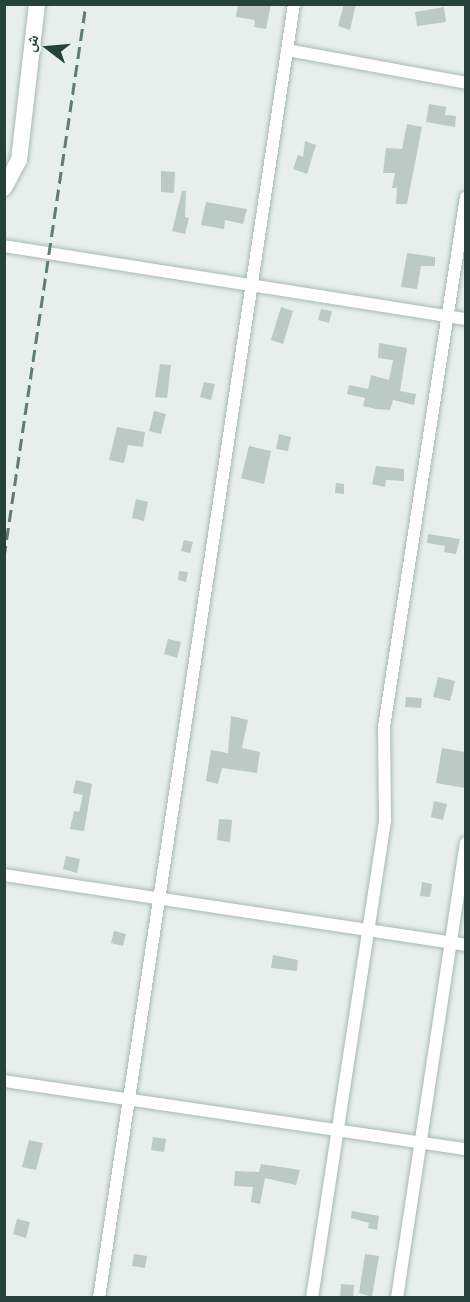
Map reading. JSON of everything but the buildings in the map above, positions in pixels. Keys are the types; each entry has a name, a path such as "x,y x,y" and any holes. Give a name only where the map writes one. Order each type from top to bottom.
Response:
{"street":[{"path":"4,188 19,160 37,4"},
{"path":"99,1298 294,4"},
{"path":"287,50 465,83"},
{"path":"312,1298 385,820 384,727 465,196"},
{"path":"4,246 465,319"},
{"path":"397,1298 465,843"},
{"path":"4,875 465,945"},
{"path":"4,1081 465,1149"}],"railway":[{"path":"4,557 86,4"}]}
